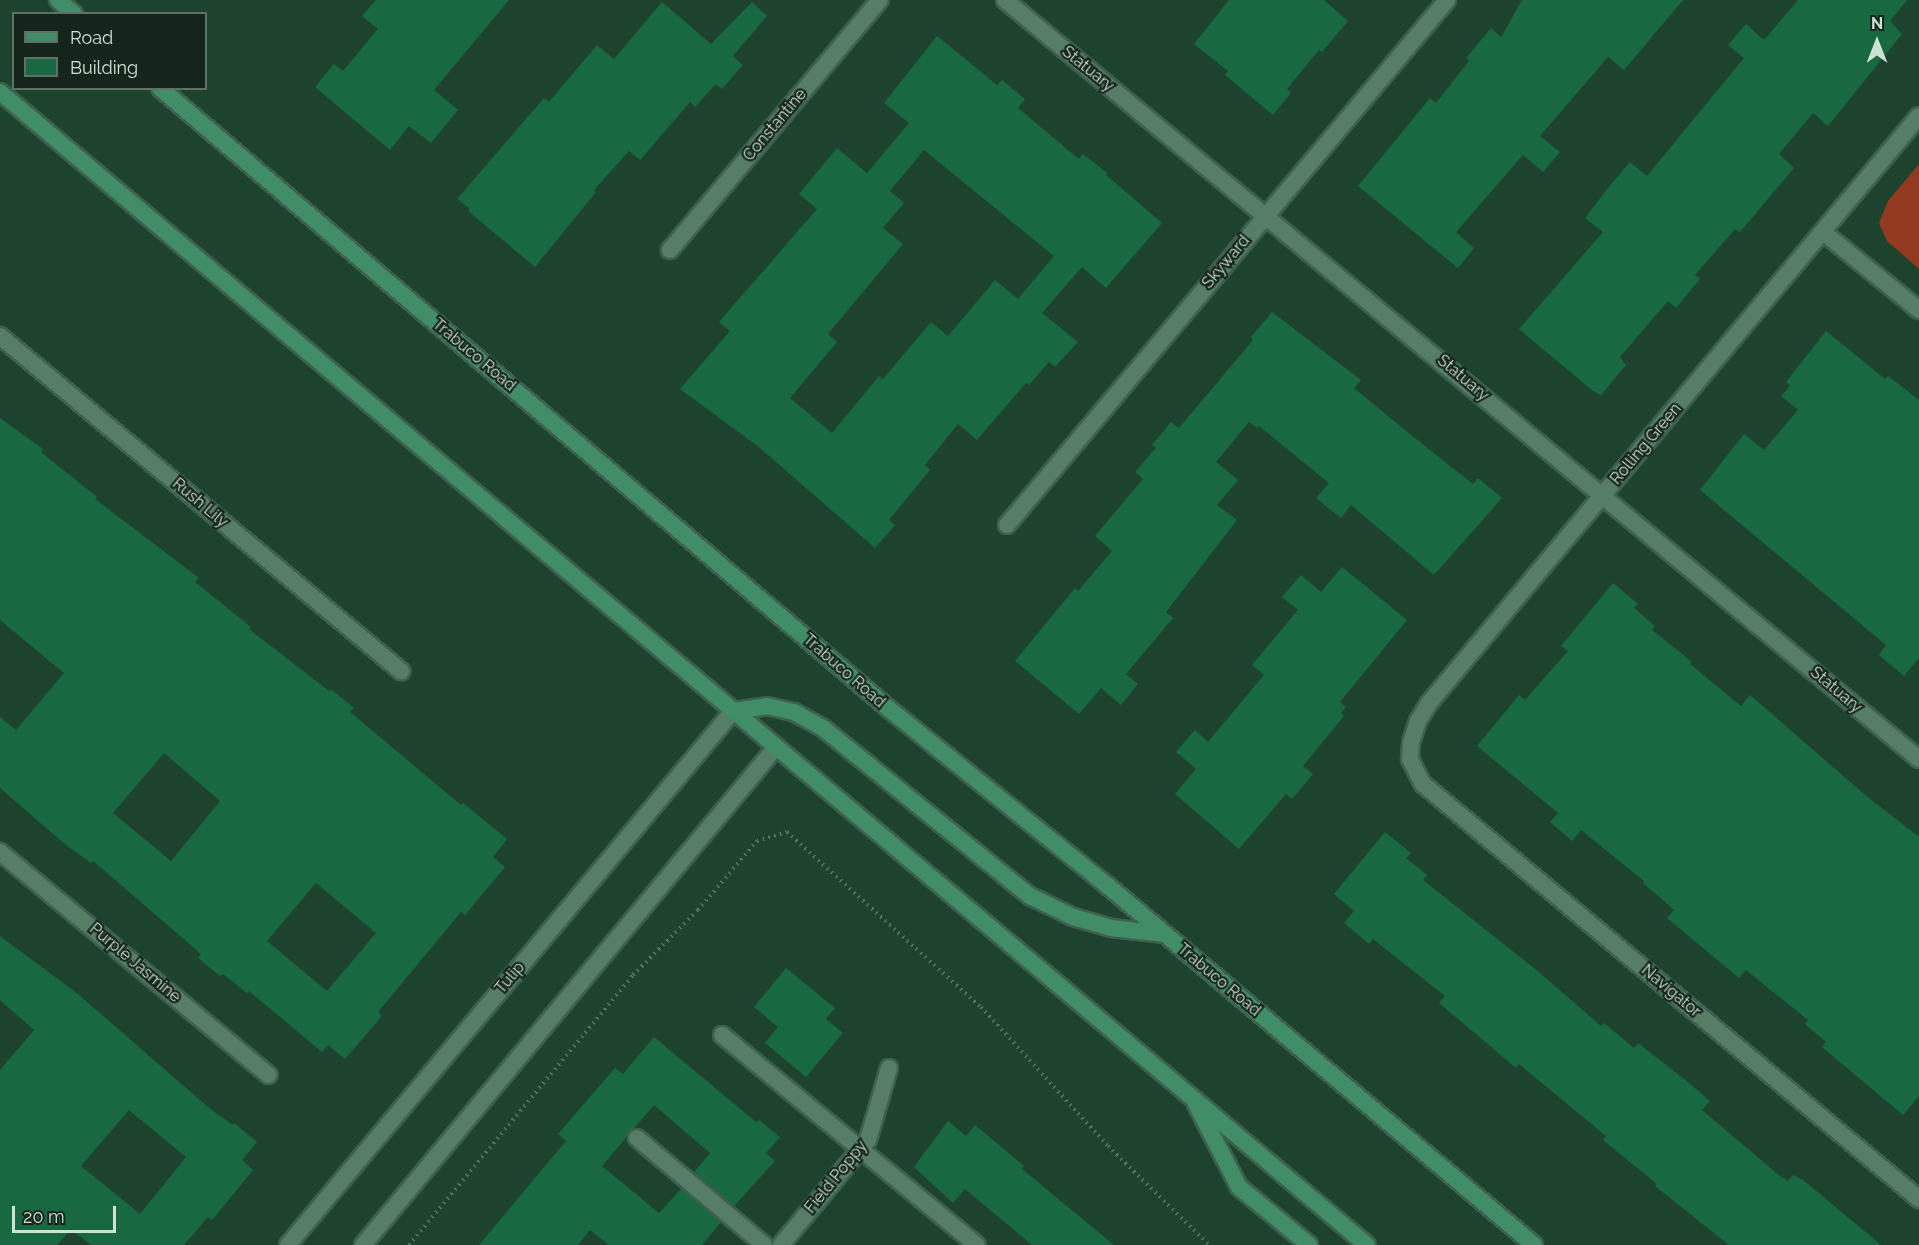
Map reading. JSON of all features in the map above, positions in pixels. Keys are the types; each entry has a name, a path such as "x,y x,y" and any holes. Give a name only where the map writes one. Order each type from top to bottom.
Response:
{"main road":[{"path":"58,0 72,12"},
{"name":"Trabuco Road","path":"162,90 888,708 1165,934 1534,1245"},
{"path":"0,92 1367,1245"},
{"path":"733,711 767,706 794,712 823,728 1030,896 1073,917 1111,928 1165,934"},
{"path":"1193,1098 1239,1188 1309,1245"}],"street":[{"name":"Constantine","path":"670,250 880,0"},
{"name":"Statuary","path":"1005,0 1604,495 1919,759"},
{"name":"Skyward","path":"1007,525 1447,0"},
{"name":"Rolling Green","path":"1423,784 1410,759 1411,742 1418,721 1429,702 1919,117"},
{"path":"1823,232 1919,310"},
{"name":"Rush Lily","path":"0,336 401,670"},
{"name":"Tulip","path":"288,1245 733,711"},
{"path":"363,1245 776,747"},
{"name":"Navigator","path":"1423,784 1919,1199"},
{"name":"Purple Jasmine","path":"0,852 269,1074"},
{"path":"722,1035 977,1245"},
{"name":"Field Poppy","path":"781,1245 868,1140 889,1068"},
{"path":"637,1138 764,1245"}],"path":[{"path":"409,1245 633,975 698,910 757,841 787,832 981,1007 1108,1146 1209,1245"}],"shaded area":[{"path":"1919,164 1919,269 1887,241 1879,223 1888,201"}],"building":[{"path":"376,0 509,0 434,90 458,110 431,143 409,126 390,150 315,87 334,64 343,71 378,29 362,16"},
{"path":"1229,0 1324,0 1348,21 1322,52 1319,50 1287,89 1291,93 1273,115 1225,75 1228,71 1194,44"},
{"path":"1522,0 1683,0 1624,70 1608,57 1540,136 1560,152 1543,172 1523,155 1456,232 1474,248 1458,268 1358,186 1430,98 1436,103 1469,61 1466,58 1491,28 1501,37"},
{"path":"1798,0 1907,0 1890,21 1902,34 1828,126 1813,113 1779,154 1794,168 1740,232 1735,229 1695,275 1700,279 1676,308 1668,301 1620,357 1626,365 1601,395 1593,391 1519,329 1603,232 1585,218 1612,183 1630,162 1647,176 1744,58 1728,45 1746,24 1764,40"},
{"path":"662,2 711,44 752,2 767,16 733,56 743,65 722,89 716,84 695,107 690,102 640,160 629,151 594,190 596,192 535,267 468,211 470,209 457,199 544,98 549,102 597,45 614,59"},
{"path":"937,36 997,85 1002,80 1025,99 1018,108 1079,159 1083,154 1107,173 1106,175 1162,223 1106,288 1082,267 1042,313 1078,342 1055,367 1049,362 1029,385 1026,383 977,440 958,424 925,465 930,470 889,520 895,525 875,548 760,448 680,389 730,331 719,322 817,209 799,194 837,148 867,173 909,123 884,103","holes":["924,150 1054,256 1018,299 995,280 948,336 931,322 883,379 879,376 832,433 790,398 837,342 828,334 903,244 883,228 904,203 890,191"]},
{"path":"1272,312 1361,380 1354,388 1411,435 1473,484 1478,478 1502,498 1434,575 1351,505 1341,518 1316,498 1329,483 1259,426 1257,428 1249,422 1216,462 1238,480 1217,505 1237,520 1166,612 1173,618 1126,674 1138,684 1121,705 1101,688 1079,714 1015,661 1075,588 1078,591 1112,551 1095,536 1143,479 1135,472 1156,448 1152,445 1171,422 1179,428 1253,340 1251,337"},
{"path":"1826,331 1885,379 1888,376 1919,400 1919,658 1904,676 1879,655 1886,645 1700,490 1744,434 1764,450 1798,410 1781,396 1790,386 1786,382"},
{"path":"0,418 43,449 41,452 97,497 95,499 199,578 195,582 251,627 249,629 329,691 331,689 354,708 350,712 461,805 463,803 507,839 493,857 505,867 465,915 461,912 378,1012 382,1016 345,1059 328,1045 322,1052 249,991 247,993 223,974 220,976 198,958 201,954 93,861 91,863 66,845 0,788 0,717 16,730 64,673 0,620","holes":["164,753 220,801 171,861 113,813","316,883 376,933 327,991 267,941"]},
{"path":"1342,567 1407,620 1340,702 1346,707 1341,713 1344,716 1303,766 1313,774 1292,799 1286,794 1239,849 1175,794 1196,769 1176,752 1195,730 1208,742 1264,675 1252,665 1298,610 1282,597 1301,575 1321,592"},
{"path":"1613,583 1638,604 1634,608 1655,626 1652,630 1692,662 1690,664 1741,706 1750,695 1864,794 1919,837 1919,1096 1903,1115 1822,1047 1826,1042 1805,1024 1808,1020 1746,970 1739,978 1667,918 1674,910 1643,883 1644,881 1581,830 1572,841 1550,822 1558,813 1477,746 1519,695 1525,700 1568,651 1561,646"},
{"path":"1385,832 1411,853 1406,858 1427,875 1423,880 1540,973 1601,1026 1604,1023 1634,1048 1638,1043 1689,1083 1710,1101 1702,1110 1780,1176 1788,1181 1793,1175 1803,1180 1881,1245 1729,1245 1655,1186 1657,1184 1603,1140 1606,1136 1519,1064 1516,1068 1439,1003 1445,996 1373,939 1369,944 1344,923 1354,911 1334,894"},
{"path":"0,936 78,994 209,1108 233,1125 234,1123 257,1142 242,1160 253,1170 212,1220 208,1217 184,1245 91,1245 71,1229 57,1245 0,1245 0,1070 34,1030 0,1000","holes":["129,1110 186,1157 140,1214 81,1166"]},
{"path":"786,968 835,1008 826,1019 843,1033 806,1077 765,1043 778,1027 754,1007"},
{"path":"654,1037 756,1122 759,1120 780,1137 766,1153 775,1161 734,1206 694,1172 710,1153 654,1105 602,1166 659,1213 681,1189 721,1222 702,1245 609,1245 590,1230 578,1245 479,1245 566,1141 558,1134 615,1068 623,1074"},
{"path":"948,1121 966,1136 975,1125 1024,1166 1022,1169 1114,1245 1032,1245 965,1189 953,1203 914,1167"}]}
